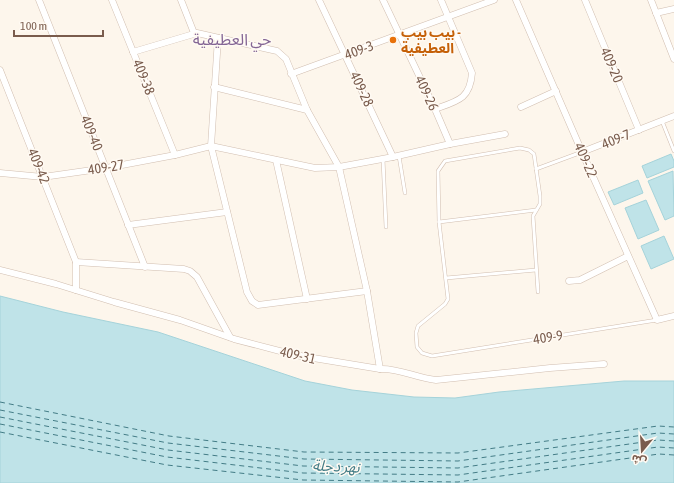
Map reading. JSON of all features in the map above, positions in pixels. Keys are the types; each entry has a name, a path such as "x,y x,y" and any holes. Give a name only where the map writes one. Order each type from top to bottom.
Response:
{"street":[{"name":"409-40","path":"39,0 145,267"},
{"name":"409-38","path":"112,0 175,155"},
{"path":"180,0 194,33"},
{"name":"409-28","path":"319,0 396,156"},
{"name":"409-26","path":"383,0 450,144"},
{"path":"435,109 456,102 465,95 471,84 472,73 441,0"},
{"name":"409-3","path":"292,74 494,0"},
{"name":"409-22","path":"516,0 657,320"},
{"name":"409-20","path":"585,0 639,130"},
{"path":"651,0 674,59"},
{"path":"656,13 674,9"},
{"path":"133,52 194,33 277,51 286,59 307,110 339,167 367,291 380,369"},
{"path":"218,38 211,146 226,212 247,292 252,301 258,306 367,291"},
{"name":"409-42","path":"0,70 76,262"},
{"path":"214,87 307,110"},
{"path":"521,106 556,91"},
{"name":"409-7","path":"582,152 674,116"},
{"path":"211,146 316,168 339,167 505,134"},
{"name":"409-27","path":"0,173 43,177 106,168 175,155 211,146"},
{"path":"276,160 307,299"},
{"path":"128,225 226,212"},
{"path":"569,280 580,280 628,256"},
{"path":"76,290 76,262 184,269 190,271 197,277 230,337"},
{"name":"409-31","path":"0,270 76,290 180,320 230,337 295,355 399,371 425,379 436,380 604,364"},
{"name":"409-9","path":"657,320 674,316"}],"lane":[{"path":"662,121 674,151"},
{"path":"536,270 446,278 439,222 438,171 445,160 520,148 529,150 534,154 540,196 540,204 533,216 538,292"},
{"name":"409-7","path":"536,169 582,152"},
{"path":"396,156 405,193"},
{"path":"383,159 386,227"},
{"path":"439,222 536,210"},
{"name":"409-9","path":"446,278 448,299 445,304 418,326 416,333 418,347 422,353 432,356 657,320"}],"water":[{"path":"671,154 674,161 674,167 647,178 642,166"},
{"path":"673,171 674,216 665,220 648,181"},
{"path":"638,180 643,193 614,205 608,192"},
{"path":"646,200 659,230 638,239 625,208"},
{"path":"664,236 674,259 651,269 641,246"},
{"name":"نهر دجلة","path":"0,296 63,312 158,332 305,381 352,390 414,397 455,398 499,392 624,381 674,381 674,483 0,483"}],"ferry route":[{"path":"0,402 169,436 304,452 458,453 658,426 674,427"},
{"path":"0,410 168,443 304,459 458,461 658,433 674,434"},
{"path":"0,417 168,450 303,466 458,468 658,440 674,441"},
{"path":"0,424 167,457 303,473 458,475 658,447 674,448"},
{"path":"0,432 167,465 303,480 458,482 659,454 674,455"}],"place":[{"name":"بيب بيب - العطيفية","path":"393,40"}],"district":[{"name":"حي العطيفية","path":"232,39"}]}
